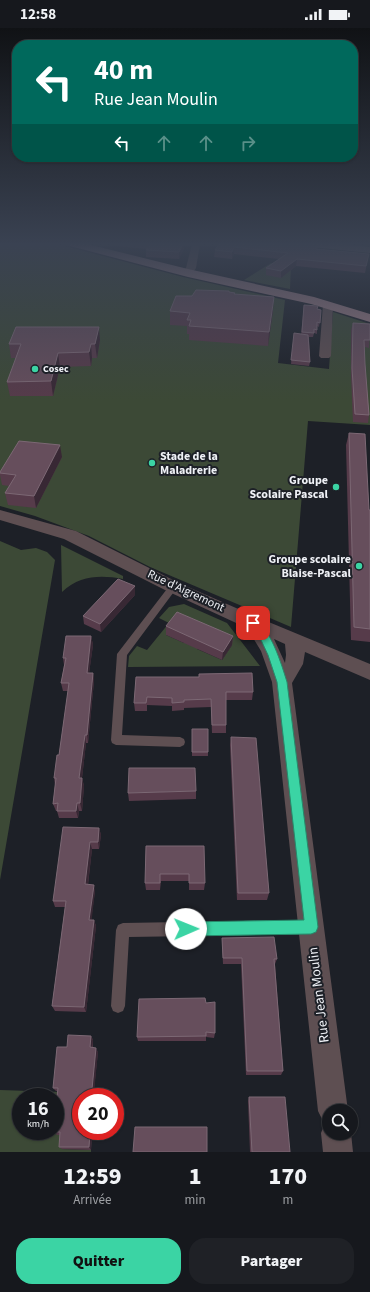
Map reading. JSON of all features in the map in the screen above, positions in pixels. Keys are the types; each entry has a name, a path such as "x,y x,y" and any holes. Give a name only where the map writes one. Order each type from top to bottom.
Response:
{"main road":[{"path":"291,296 328,305 370,318"}],"street":[{"path":"325,356 328,305"},
{"name":"Rue d'Aigremont","path":"0,516 70,535 173,587 253,623 296,648"},
{"name":"Rue Jean Moulin","path":"253,623 265,638 273,655 282,682 332,1104"},
{"path":"273,655 296,648 330,655 370,672"},
{"path":"282,682 291,671 296,648"},
{"path":"337,1140 338,1152"}],"lane":[{"path":"173,587 122,654 116,740 180,742"},
{"path":"118,1006 123,930 311,927"}],"green space":[{"name":"Stade de la Maladrerie","path":"0,296 269,296 285,300 278,363 329,369 333,312 370,324 370,425 308,421 291,627 150,567 89,536 35,516 0,506"},
{"path":"0,541 21,550 36,548 47,552 55,560 0,880"},
{"path":"61,545 123,576 123,579 99,577 83,579 69,586 62,592"},
{"path":"184,604 227,623 260,666 128,667 129,656 137,646 147,650 169,623 159,618 169,607","holes":["177,620 195,628 194,631 206,637 208,634 232,645 222,660 197,649 199,647 186,641 184,643 166,635"]},
{"path":"0,1090 12,1090 12,1140 63,1140 62,1149 91,1150 91,1152 0,1152"}],"building":[{"path":"176,296 274,297 269,332 189,326 191,320 187,320 190,313 170,311"},
{"path":"304,305 318,306 317,309 321,310 320,323 317,322 317,330 314,329 314,333 302,332"},
{"path":"353,323 370,324 370,340 364,340 369,415 355,414 352,368"},
{"path":"16,327 99,327 95,344 91,344 89,352 58,353 51,381 7,382 21,344 9,344"},
{"path":"294,333 308,335 310,362 291,360"},
{"name":"Groupe scolaire Blaise-Pascal","path":"349,433 365,434 370,510 370,629 354,627"},
{"path":"19,441 60,445 34,496 5,493 16,475 0,472"},
{"path":"118,579 135,586 100,624 83,616"},
{"path":"177,612 233,636 223,652 166,626"},
{"path":"66,636 91,636 87,673 93,673 87,735 85,735 79,778 82,778 80,803 77,803 76,811 57,811 58,803 53,804 57,755 59,755 69,683 61,683 66,658 63,658"},
{"path":"252,673 253,692 226,692 226,725 212,725 211,699 184,700 184,702 172,703 172,698 147,697 146,703 134,703 136,677 199,677 199,674"},
{"path":"192,729 208,729 208,752 192,752"},
{"path":"231,737 256,738 269,893 238,893"},
{"path":"129,768 195,768 196,791 128,793"},
{"path":"63,827 99,828 98,842 90,842 85,884 94,885 89,920 94,920 84,1007 52,1006 66,901 53,901"},
{"path":"146,846 204,846 205,883 189,883 189,874 160,874 160,883 145,883"},
{"path":"274,937 277,959 274,959 283,1071 247,1071 242,958 223,958 222,938"},
{"path":"205,998 206,1003 215,1002 215,1033 206,1032 206,1036 137,1037 139,999"},
{"path":"68,1035 91,1036 90,1047 96,1048 92,1088 72,1088 72,1140 90,1140 89,1147 59,1147 59,1140 64,1140 64,1088 53,1088 57,1047 67,1047"},
{"path":"249,1097 285,1097 290,1152 252,1152"},
{"path":"135,1127 207,1127 207,1152 133,1152"}],"place":[{"name":"Cosec","path":"35,369"},
{"name":"Stade de la Maladrerie","path":"152,463"},
{"name":"Groupe Scolaire Pascal","path":"336,487"},
{"name":"Groupe scolaire Blaise-Pascal","path":"359,566"}],"route":[{"path":"186,929 311,927 282,682 273,655 265,638 253,623"}]}
